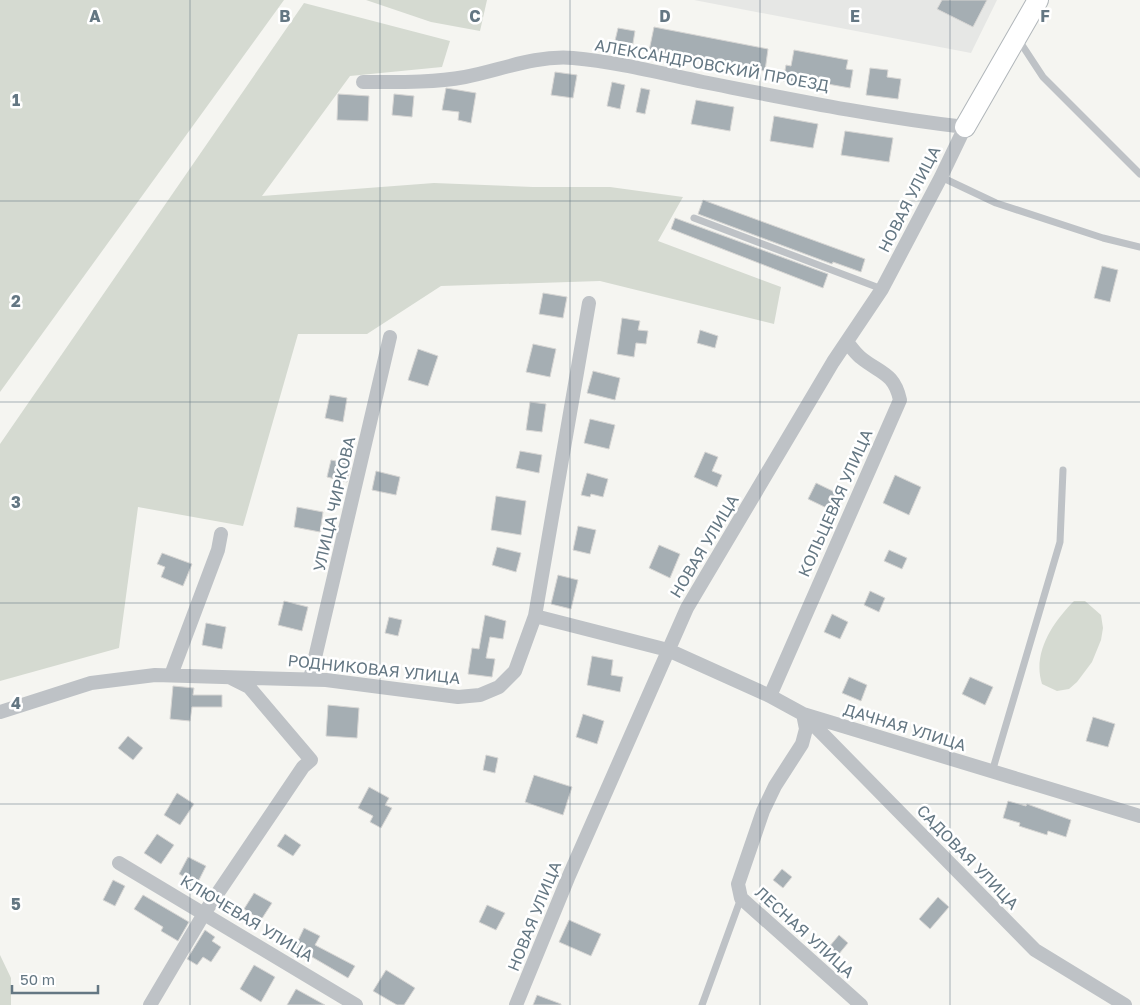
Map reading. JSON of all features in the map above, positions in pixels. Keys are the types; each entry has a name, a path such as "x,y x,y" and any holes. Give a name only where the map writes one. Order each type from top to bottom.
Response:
{"street":[{"path":"965,127 1038,0"},
{"name":"АЛЕКСАНДРОВСКИЙ ПРОЕЗД","path":"363,82 411,82 464,77 514,63 570,58 637,66 702,81 913,121 965,127"},
{"name":"НОВАЯ УЛИЦА","path":"516,1005 568,878 687,608 846,342 882,289 965,127"},
{"name":"РОДНИКОВАЯ УЛИЦА","path":"0,712 91,683 155,675 310,679 458,697 480,695 499,687 515,671 534,616 589,303"},
{"name":"УЛИЦА ЧИРКОВА","path":"310,679 390,337"},
{"name":"КОЛЬЦЕВАЯ УЛИЦА","path":"770,696 900,400 897,387 888,375 860,357 846,342"},
{"path":"171,675 218,550 222,534"},
{"name":"ДАЧНАЯ УЛИЦА","path":"534,616 668,650 770,696 803,714 992,773 1140,816"},
{"path":"150,1005 205,912 303,767 311,760 249,688 227,676"},
{"name":"ЛЕСНАЯ УЛИЦА","path":"803,714 806,729 802,744 775,786 738,884 741,898 861,1005"},
{"name":"САДОВАЯ УЛИЦА","path":"803,714 1034,950 1125,1005"},
{"name":"КЛЮЧЕВАЯ УЛИЦА","path":"119,863 205,912 356,1005"}],"lane":[{"path":"1017,37 1042,77 1140,174"},
{"path":"941,177 996,203 1103,238 1140,247"},
{"path":"694,218 882,289"},
{"path":"992,773 1060,542 1063,470"},
{"path":"702,1005 741,898"}],"shaded area":[{"path":"0,0 284,0 0,392"},
{"path":"366,0 487,0 480,31 431,22"},
{"path":"694,0 997,0 971,53"},
{"path":"304,3 450,41 442,67 350,76 262,196 434,183 533,187 610,187 683,197 658,241 781,287 774,324 600,281 441,286 367,334 298,334 243,526 138,507 119,648 0,681 0,444"},
{"path":"1074,601 1085,601 1101,615 1103,628 1101,640 1092,662 1077,682 1069,689 1057,691 1042,684 1040,661 1042,650 1052,628"},
{"path":"0,955 11,978 11,1005 0,1005"}],"building":[{"path":"942,0 987,0 973,27 937,9"},
{"path":"654,27 768,49 765,71 730,67 649,51"},
{"path":"618,28 635,31 632,49 614,45"},
{"path":"794,50 848,60 846,69 853,70 850,88 794,78 794,83 783,81 786,65 791,66"},
{"path":"870,68 888,70 887,77 901,79 898,99 866,95"},
{"path":"555,72 577,75 573,98 551,95"},
{"path":"612,82 625,85 620,109 607,106"},
{"path":"446,88 476,93 471,123 458,120 459,112 442,110"},
{"path":"641,88 650,90 645,114 636,112"},
{"path":"338,94 369,96 368,121 337,120"},
{"path":"394,94 414,96 412,117 392,115"},
{"path":"696,100 734,107 730,131 691,124"},
{"path":"774,116 818,124 813,148 770,141"},
{"path":"845,131 893,138 889,162 841,155"},
{"path":"703,200 865,259 861,272 833,262 832,264 698,214"},
{"path":"675,218 828,274 823,288 671,229"},
{"path":"1102,266 1118,270 1110,302 1094,298"},
{"path":"543,293 567,297 563,318 539,314"},
{"path":"622,318 640,321 638,330 648,331 646,344 636,343 634,357 617,354"},
{"path":"700,330 718,336 715,348 697,343"},
{"path":"533,344 556,349 550,377 526,372"},
{"path":"418,349 438,356 428,386 408,380"},
{"path":"593,371 620,378 615,400 587,393"},
{"path":"330,395 347,398 343,422 325,418"},
{"path":"530,402 546,404 542,432 526,430"},
{"path":"590,419 615,425 609,449 584,443"},
{"path":"520,451 542,455 539,473 516,468"},
{"path":"705,452 718,457 712,471 722,475 717,487 694,477"},
{"path":"331,460 351,464 347,482 327,477"},
{"path":"376,471 400,477 396,495 372,490"},
{"path":"587,473 608,479 603,497 591,494 590,497 581,495"},
{"path":"895,475 921,487 909,515 883,503"},
{"path":"816,483 843,496 835,512 808,499"},
{"path":"496,496 526,501 521,535 491,530"},
{"path":"297,507 323,512 320,532 294,527"},
{"path":"578,526 596,530 590,554 573,550"},
{"path":"659,545 680,554 670,578 649,568"},
{"path":"497,547 521,553 516,572 492,565"},
{"path":"889,550 907,558 902,569 884,561"},
{"path":"162,553 192,564 183,586 161,577 165,567 157,564"},
{"path":"558,575 578,580 571,609 551,604"},
{"path":"870,591 885,598 879,612 864,605"},
{"path":"284,601 308,607 302,631 278,625"},
{"path":"832,614 848,622 840,639 824,632"},
{"path":"485,615 506,621 503,639 490,637 486,658 495,659 492,677 468,674 472,648 479,649"},
{"path":"389,617 402,620 398,636 385,633"},
{"path":"206,623 226,627 222,649 202,645"},
{"path":"592,656 613,660 611,675 623,677 620,692 587,685"},
{"path":"849,677 867,685 861,701 842,693"},
{"path":"970,677 993,687 985,705 962,694"},
{"path":"173,686 194,688 193,695 222,695 222,707 192,707 190,721 170,719"},
{"path":"328,705 359,708 357,738 326,736"},
{"path":"583,714 604,721 597,744 576,737"},
{"path":"1093,717 1115,724 1108,747 1086,741"},
{"path":"128,736 143,748 133,760 118,748"},
{"path":"486,755 498,758 495,773 483,770"},
{"path":"534,775 572,787 563,815 525,802"},
{"path":"369,787 389,798 385,805 392,808 381,828 370,822 373,816 358,808"},
{"path":"177,793 194,804 180,825 164,815"},
{"path":"1008,801 1026,806 1027,804 1071,820 1066,837 1048,831 1047,835 1019,826 1020,823 1003,818"},
{"path":"157,834 174,845 161,864 144,853"},
{"path":"285,834 301,845 293,856 277,846"},
{"path":"188,857 206,866 197,884 179,874"},
{"path":"782,869 792,877 783,888 773,880"},
{"path":"113,880 125,886 115,906 103,900"},
{"path":"254,893 272,903 261,920 244,909"},
{"path":"143,895 189,922 178,941 161,931 163,927 134,909"},
{"path":"938,897 949,907 930,929 919,919"},
{"path":"487,905 505,913 496,930 479,922"},
{"path":"569,920 601,934 591,956 559,942"},
{"path":"304,928 320,936 315,945 355,966 348,978 295,947"},
{"path":"205,930 215,937 212,941 221,947 211,962 203,957 197,965 187,959"},
{"path":"839,935 848,943 838,955 829,947"},
{"path":"254,965 275,977 261,1002 240,989"},
{"path":"386,970 415,988 404,1005 397,1005 373,991"},
{"path":"296,989 325,1005 287,1005"},
{"path":"537,995 561,1004 561,1005 533,1005"}]}
